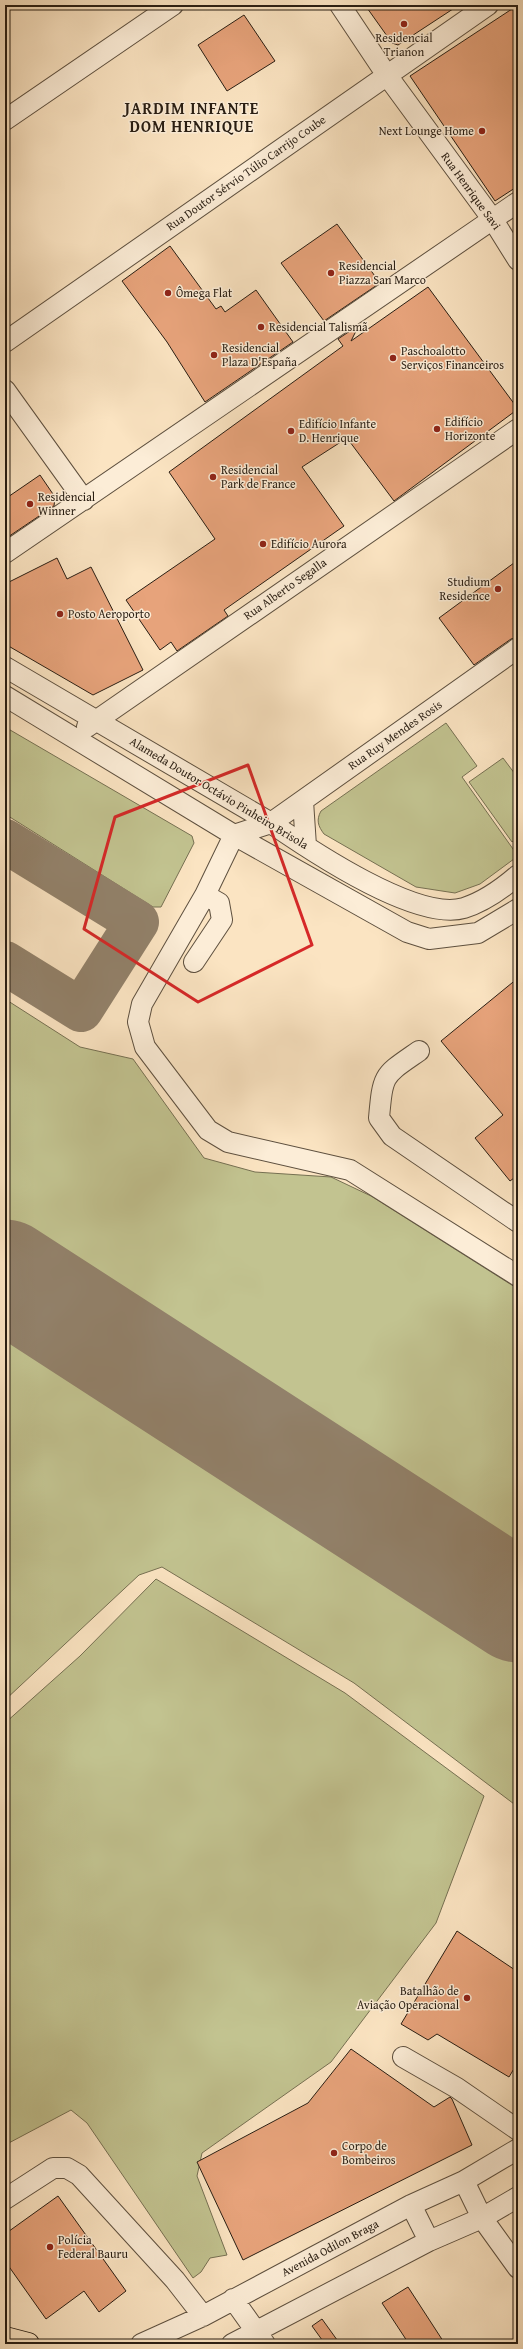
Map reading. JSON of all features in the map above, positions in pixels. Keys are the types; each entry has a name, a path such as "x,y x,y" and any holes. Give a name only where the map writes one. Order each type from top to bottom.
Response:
{"street":[{"path":"5,120 172,5"},
{"name":"Rua Henrique Savi","path":"340,5 386,74 493,220 518,260"},
{"name":"Rua Doutor Sérvio Túlio Carrijo Coube","path":"5,342 386,74 488,5"},
{"path":"5,553 518,202"},
{"path":"5,390 84,500"},
{"name":"Rua Alberto Segalla","path":"74,738 96,719 518,429"},
{"name":"Rua Ruy Mendes Rosis","path":"234,835 271,822 518,648"},
{"name":"Alameda Doutor Octávio Pinheiro Brisola","path":"5,667 271,822 306,846 402,900 437,910 463,908 503,888 518,875"},
{"path":"5,696 234,835 407,932 429,939 478,933 518,910"},
{"path":"302,801 306,846"},
{"path":"234,835 205,895 142,1004 138,1022 145,1047 208,1130 228,1142 350,1170 518,1276"},
{"path":"194,962 222,920 219,903 205,895"},
{"path":"419,1051 389,1071 382,1085 379,1118 392,1136 518,1222"},
{"path":"403,2057 457,2088 518,2130"},
{"name":"Avenida Odilon Braga","path":"141,2344 203,2316 411,2205 464,2181 518,2149"},
{"path":"5,2199 53,2168 67,2168 79,2174 175,2280 203,2316"},
{"path":"464,2181 482,2218 518,2268"},
{"path":"232,2344 260,2338 429,2241 482,2218 518,2197"},
{"path":"411,2205 429,2241"},
{"path":"233,2299 260,2338"}],"highlighted area":[{"path":"248,765 312,945 198,1002 84,929 115,817"}],"green space":[{"path":"446,723 477,766 462,777 518,856 480,884 455,893 416,887 324,834 319,826 318,820 321,811"},
{"path":"5,727 192,836 194,843 161,907 153,907 5,814"},
{"path":"503,758 518,778 518,837 512,842 469,782"},
{"path":"5,999 80,1047 133,1059 204,1158 255,1172 331,1177 371,1196 518,1289 518,1551 5,1226"},
{"path":"5,1338 518,1665 518,1807 354,1683 162,1567 139,1575 5,1700"},
{"path":"156,1579 345,1693 484,1796 436,1923 331,2062 202,2153 197,2176 227,2255 210,2258 201,2272 193,2278 87,2123 71,2110 5,2145 5,1723 80,1656"}],"building":[{"name":"Residencial Trianon","path":"365,5 459,5 398,45 392,43"},
{"name":"Next Lounge Home","path":"518,5 518,186 495,201 410,76"},
{"path":"244,15 275,61 227,91 198,45"},
{"name":"Residencial Piazza San Marco","path":"337,224 380,283 324,321 281,263"},
{"path":"170,246 216,309 221,306 225,312 256,290 293,342 205,402 167,342 122,281"},
{"path":"428,287 518,409 394,501 347,438 302,467 344,526 224,610 228,616 177,651 171,642 160,650 126,600 215,539 169,472 343,346 338,339 359,325 351,341"},
{"name":"Residencial Winner","path":"40,475 55,497 54,506 5,539 5,499"},
{"name":"Posto Aeroporto","path":"57,558 67,579 91,567 143,670 93,695 5,644 5,584"},
{"name":"Studium Residence","path":"518,560 518,637 511,639 474,665 439,618"},
{"path":"518,978 518,1175 510,1181 475,1138 503,1115 441,1041"},
{"name":"Batalhão de Aviação Operacional","path":"457,1931 518,1972 518,2062 509,2077 437,2034 428,2040 401,2024"},
{"name":"Corpo de Bombeiros","path":"351,2049 434,2107 450,2097 472,2145 243,2260 197,2162 308,2103"},
{"name":"Polícia Federal Bauru","path":"58,2196 126,2291 99,2312 84,2291 46,2319 5,2261 5,2234"},
{"path":"408,2287 445,2344 409,2344 382,2303"},
{"path":"322,2319 340,2344 325,2344 312,2326"}],"taxiway":[{"path":"5,841 137,922 81,1010 5,963"}],"runway":[{"path":"5,1275 518,1607"}],"place":[{"name":"Residencial Trianon","path":"404,24"},
{"name":"Next Lounge Home","path":"482,131"},
{"name":"Residencial Piazza San Marco","path":"331,273"},
{"name":"Ômega Flat","path":"168,293"},
{"name":"Residencial Talismã","path":"261,327"},
{"name":"Residencial Plaza D'España","path":"214,355"},
{"name":"Paschoalotto Serviços Financeiros","path":"393,358"},
{"name":"Edifício Horizonte","path":"437,429"},
{"name":"Edifício Infante D. Henrique","path":"291,431"},
{"name":"Residencial Park de France","path":"213,477"},
{"name":"Residencial Winner","path":"30,504"},
{"name":"Edifício Aurora","path":"263,544"},
{"name":"Studium Residence","path":"498,589"},
{"name":"Posto Aeroporto","path":"60,614"},
{"name":"Batalhão de Aviação Operacional","path":"467,1998"},
{"name":"Corpo de Bombeiros","path":"334,2153"},
{"name":"Polícia Federal Bauru","path":"50,2247"}],"district":[{"name":"JARDIM INFANTE DOM HENRIQUE","path":"192,117"}]}
